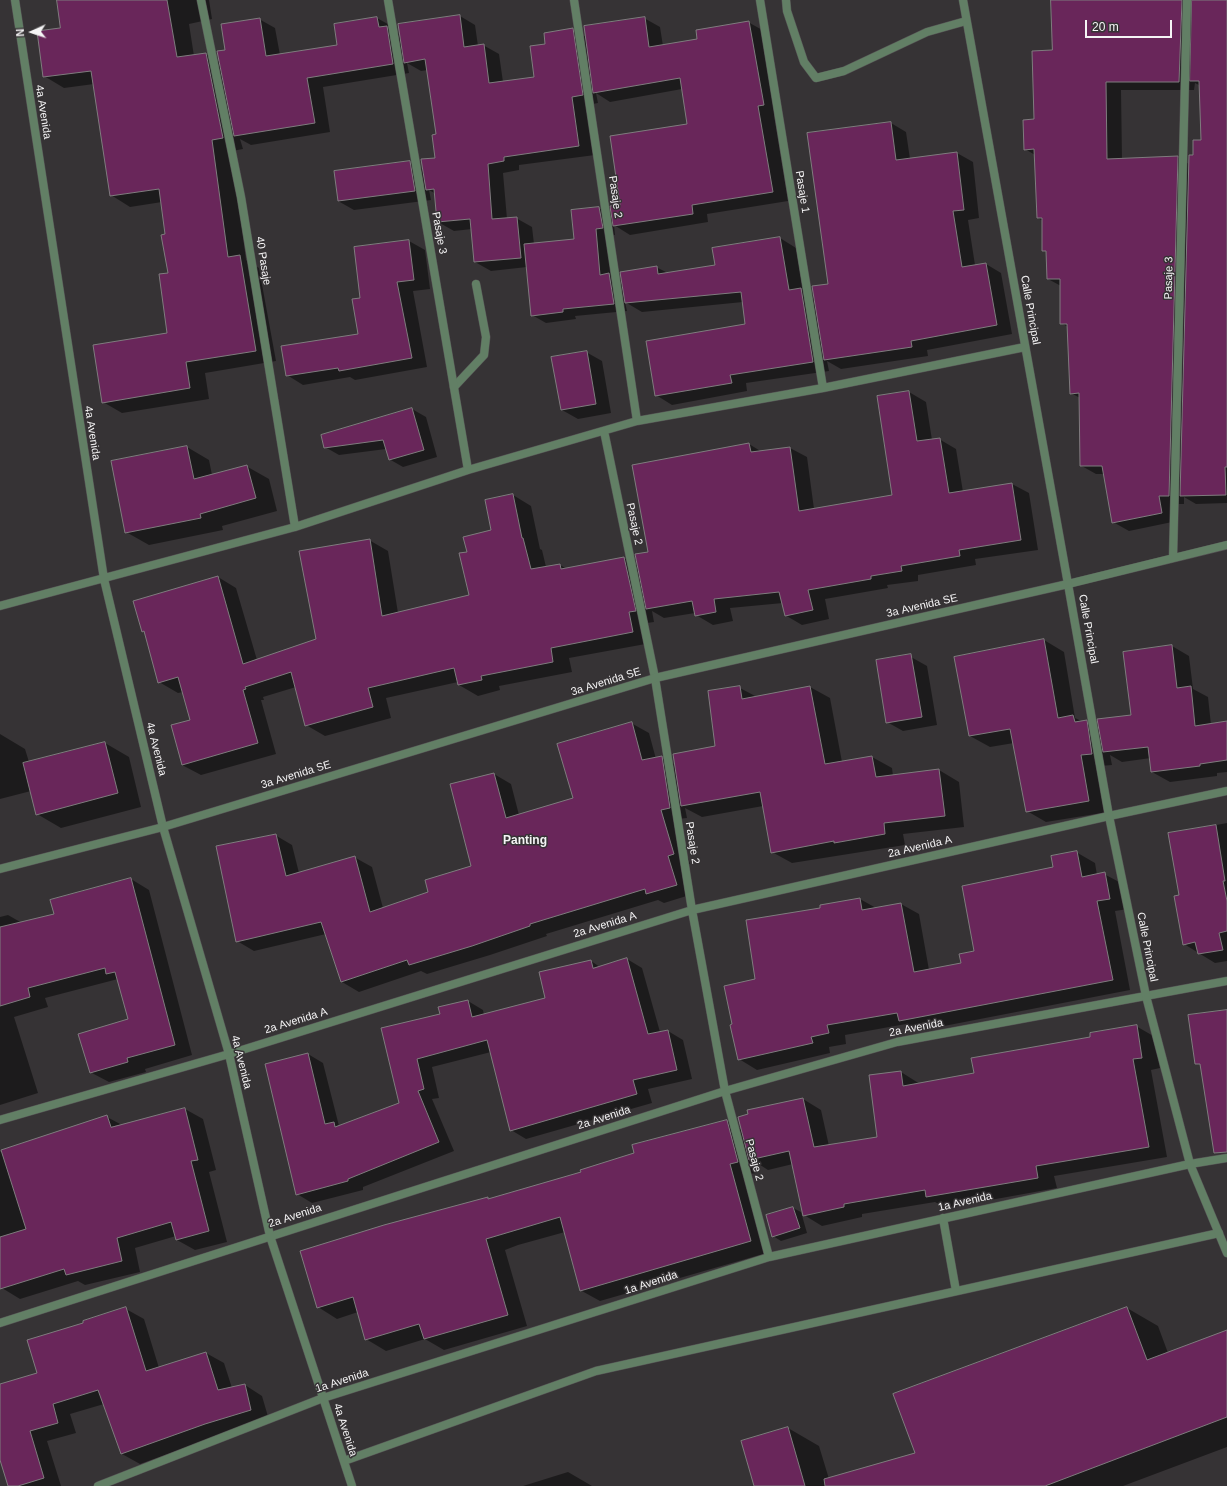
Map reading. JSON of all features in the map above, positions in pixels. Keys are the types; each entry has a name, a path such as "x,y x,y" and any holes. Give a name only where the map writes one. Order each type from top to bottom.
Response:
{"street":[{"name":"4a Avenida","path":"15,0 104,579 163,827 229,1054 270,1236 352,1486"},
{"name":"40 Pasaje","path":"201,0 241,197 295,527"},
{"name":"Pasaje 3","path":"388,0 468,470"},
{"name":"Pasaje 2","path":"574,0 637,421"},
{"name":"Pasaje 1","path":"760,0 823,388"},
{"path":"786,0 786,11 804,62 816,78 844,71 928,32 966,21"},
{"name":"Calle Principal","path":"963,0 1109,816 1146,996 1190,1164 1227,1253"},
{"name":"Pasaje 3","path":"1173,558 1187,0"},
{"path":"454,387 484,356 486,337 476,284"},
{"path":"0,606 295,527 468,470 637,421 823,388 1025,347"},
{"name":"Pasaje 2","path":"604,431 655,678 692,910 725,1091 769,1257"},
{"name":"3a Avenida SE","path":"0,869 163,827 655,678 1068,584 1227,545"},
{"name":"2a Avenida A","path":"0,1120 229,1054 692,910 1109,816 1227,791"},
{"name":"2a Avenida","path":"0,1323 725,1091 897,1042 1227,981"},
{"name":"1a Avenida","path":"98,1486 323,1398 769,1257 1190,1164 1227,1158"},
{"path":"943,1218 956,1291"},
{"path":"344,1461 596,1371 1219,1233"}],"building":[{"path":"57,0 167,0 177,57 206,53 223,138 212,140 228,257 240,255 256,351 186,362 190,388 102,403 93,345 167,333 159,274 168,273 161,235 165,234 159,189 110,196 91,71 43,77 37,31 60,28"},
{"path":"1051,0 1182,0 1179,82 1106,82 1107,159 1178,156 1169,496 1159,496 1162,513 1112,523 1102,466 1080,466 1079,393 1070,394 1067,324 1060,324 1060,279 1047,279 1046,251 1042,251 1042,218 1037,218 1034,149 1024,150 1023,120 1034,119 1032,51 1052,50"},
{"path":"1192,0 1227,0 1226,495 1180,496 1189,155 1193,155 1193,140 1201,140 1199,81 1190,81"},
{"path":"460,15 464,47 484,44 489,83 534,77 530,46 545,44 544,33 573,28 583,95 572,97 579,146 504,157 504,161 488,164 492,219 517,217 521,258 474,262 470,219 437,222 434,189 426,190 421,159 435,158 432,135 436,134 425,59 404,63 398,24"},
{"path":"377,17 379,27 387,26 393,64 307,78 315,123 234,136 217,51 225,50 221,24 260,18 266,56 337,45 334,24"},
{"path":"645,17 649,47 697,39 696,30 749,21 764,105 758,106 773,192 692,205 693,214 613,226 610,206 620,205 610,136 687,124 680,78 593,93 584,26"},
{"path":"891,122 896,160 957,152 964,210 953,211 962,267 986,263 997,325 911,341 912,347 824,360 812,286 828,284 807,133"},
{"path":"410,161 415,191 338,201 334,171"},
{"path":"599,207 603,228 596,229 600,275 609,273 614,304 563,309 563,312 531,316 524,244 574,239 571,210"},
{"path":"780,237 789,290 801,288 813,362 730,375 732,383 655,396 646,341 745,324 741,292 625,303 620,272 657,266 658,274 715,265 712,248"},
{"path":"409,240 414,280 397,282 412,358 339,371 338,368 286,376 281,346 358,334 352,299 360,298 354,247"},
{"path":"587,351 596,404 561,410 551,357"},
{"path":"909,391 917,441 940,438 949,493 1012,483 1021,540 959,550 960,556 901,566 902,571 871,576 871,579 808,590 813,610 785,616 779,592 714,599 716,612 695,616 692,601 646,609 635,554 648,552 632,465 749,443 751,452 790,447 799,511 892,495 877,396"},
{"path":"412,408 424,450 389,460 383,440 324,448 321,435"},
{"path":"187,446 194,479 247,465 256,498 200,514 201,518 125,533 111,461"},
{"path":"513,494 522,538 531,569 560,564 561,569 624,557 636,611 629,612 633,632 551,648 553,662 481,676 482,680 458,685 454,668 368,688 373,707 305,726 291,672 245,687 246,689 243,690 258,743 182,765 171,725 190,720 178,677 158,683 144,631 142,632 133,601 218,576 243,664 316,639 299,551 370,539 382,616 469,595 459,553 467,552 463,537 491,530 485,500"},
{"path":"1044,639 1058,718 1073,715 1075,722 1087,720 1092,754 1081,755 1089,801 1026,812 1010,729 969,736 954,657"},
{"path":"1172,645 1177,688 1191,686 1195,726 1227,721 1227,760 1200,764 1200,766 1151,772 1148,747 1103,752 1097,719 1131,715 1123,652"},
{"path":"911,654 922,717 886,723 876,660"},
{"path":"740,686 742,699 810,686 825,764 872,756 876,777 939,769 945,816 884,823 885,834 834,843 834,841 771,853 760,792 681,806 673,754 715,746 708,691"},
{"path":"632,722 642,760 662,756 670,808 661,810 674,854 668,856 677,885 646,894 645,889 530,924 530,926 472,946 409,965 407,960 341,982 321,922 236,942 216,846 276,834 286,876 355,856 370,912 428,892 425,880 471,866 450,784 494,773 506,818 573,798 557,744"},
{"path":"105,742 118,793 36,815 23,763"},
{"path":"1216,825 1225,881 1223,881 1227,901 1227,931 1219,933 1223,950 1198,954 1195,942 1183,945 1174,896 1179,895 1168,833"},
{"path":"1077,851 1082,877 1105,872 1110,899 1097,901 1113,980 899,1021 897,1013 827,1025 829,1033 811,1037 813,1043 738,1060 730,1025 732,1024 724,986 755,979 746,920 820,908 820,905 860,898 862,910 901,903 914,972 961,963 959,954 974,951 962,886 1053,867 1051,856"},
{"path":"131,878 175,1045 127,1058 128,1062 90,1073 78,1034 128,1019 115,972 106,974 105,968 28,988 30,997 0,1006 0,927 54,914 50,900"},
{"path":"627,958 648,1034 668,1030 677,1070 633,1080 637,1094 510,1131 487,1040 417,1059 424,1089 418,1091 439,1142 348,1179 348,1181 296,1195 265,1064 308,1053 325,1124 334,1122 335,1127 399,1103 381,1028 440,1014 438,1007 468,1000 472,1017 545,998 539,972 591,960 593,968"},
{"path":"1227,1010 1227,1152 1214,1153 1200,1064 1195,1064 1188,1015"},
{"path":"1137,1025 1142,1058 1133,1059 1149,1147 1036,1166 1038,1178 926,1197 925,1190 844,1204 844,1207 803,1216 789,1151 749,1160 738,1117 748,1114 747,1110 803,1098 814,1147 877,1137 869,1075 901,1071 903,1086 974,1073 971,1058 1090,1037 1090,1033"},
{"path":"185,1108 198,1160 191,1161 209,1231 176,1240 171,1222 117,1238 122,1261 66,1275 64,1269 0,1289 0,1237 26,1229 1,1150 107,1115 111,1127"},
{"path":"727,1120 738,1162 730,1164 751,1241 580,1291 560,1217 486,1239 508,1315 424,1339 419,1324 365,1340 353,1297 317,1308 300,1251 384,1225 488,1197 488,1199 581,1172 580,1170 634,1153 632,1145"},
{"path":"793,1207 800,1228 772,1237 766,1215"},
{"path":"126,1307 146,1371 206,1352 218,1390 245,1384 251,1410 205,1424 121,1454 98,1390 53,1404 58,1423 30,1431 44,1478 18,1486 8,1486 0,1460 0,1384 37,1373 27,1340 83,1323 83,1321"},
{"path":"1127,1307 1147,1360 1227,1330 1227,1417 1045,1486 825,1486 824,1479 915,1453 893,1394"},
{"path":"788,1427 805,1486 754,1486 741,1441"}],"district":[{"name":"Panting","path":"525,841"}]}
